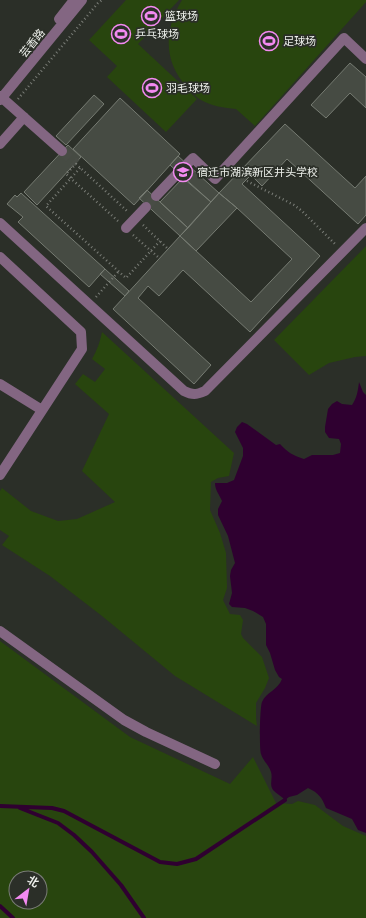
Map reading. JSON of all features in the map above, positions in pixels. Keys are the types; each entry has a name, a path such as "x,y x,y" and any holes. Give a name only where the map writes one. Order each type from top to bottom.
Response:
{"street":[{"name":"芸香路","path":"1,96 40,42 74,0"},
{"name":"芸香路","path":"1,96 82,0"},
{"path":"188,163 193,158 215,179 344,38 366,59"},
{"path":"1,96 62,151"},
{"path":"0,144 24,117"},
{"path":"156,196 178,174"},
{"path":"126,228 146,207"},
{"path":"0,223 184,391 190,394 198,394 205,391 366,228"},
{"path":"0,223 0,234"},
{"path":"0,257 81,332 82,348 2,468"},
{"path":"0,384 42,410"},
{"path":"0,631 124,720 214,764"}],"path":[{"path":"12,106 102,0"},
{"path":"158,257 66,174 76,164 167,248"},
{"path":"80,168 46,206 126,278 160,241"},
{"path":"247,181 294,205 343,251"},
{"path":"89,304 119,271"}],"green space":[{"path":"126,0 179,0 138,44 197,99 166,132 107,77 117,66 89,40"},
{"path":"182,0 366,0 366,2 255,126 236,109 214,105 201,100 192,93 179,77 170,56 169,34 176,11"},
{"path":"366,246 366,356 329,363 309,375 274,340"},
{"path":"102,332 234,453 229,476 218,478 211,482 210,510 220,533 226,553 227,588 223,600 230,614 240,615 243,620 241,634 243,638 262,657 269,678 256,703 257,726 175,676 102,616 50,576 2,545 9,536 0,530 0,491 2,488 31,511 58,521 77,519 115,502 82,471 109,414 75,384 83,374 95,382 105,369 92,359"},
{"path":"0,641 130,737 230,784 253,757 276,803 292,804 298,801 315,805 343,826 366,836 366,918 0,918"}],"shaded area":[{"path":"359,382 363,392 366,395 366,833 358,830 352,819 326,808 320,796 308,788 285,800 272,788 271,772 260,750 261,711 262,702 266,696 278,686 282,679 275,670 266,645 266,624 263,617 253,611 245,608 232,607 229,604 232,593 230,576 231,570 235,563 228,536 218,515 218,509 222,501 215,485 215,483 227,483 234,480 243,456 243,448 235,432 237,427 242,422 276,445 280,444 297,457 304,459 312,455 333,455 340,453 341,444 339,439 329,438 325,432 328,409 337,401 342,404 352,405 358,391"}],"building":[{"path":"350,63 366,77 366,108 350,93 326,118 311,105"},
{"path":"94,95 104,104 66,145 56,136"},
{"path":"120,98 180,154 134,205 73,149"},
{"path":"285,124 355,188 366,176 366,215 358,224 287,159 262,186 251,175 242,184 320,256 250,332 183,270 159,296 148,286 138,298 211,365 194,384 113,309 180,236 251,302 292,259 219,193"},
{"path":"68,145 81,157 37,205 24,192"},
{"path":"178,156 219,193 211,202 170,165"},
{"path":"183,178 211,202 188,228 160,202"},
{"path":"147,190 188,228 180,236 139,198"},
{"path":"21,193 105,269 89,287 18,222 23,217 7,204 15,195 17,197"},
{"path":"219,193 237,208 196,251 180,236"},
{"path":"105,269 129,291 125,296 100,274"}],"waterway":[{"path":"0,806 52,808 64,811 160,862 177,864 196,859 285,800"},
{"path":"20,808 58,823 74,835 92,852 121,885 144,918"},
{"path":"0,906 13,918"}],"tunnel":[{"path":"62,151 76,164"},
{"path":"177,174 188,163"},
{"path":"146,207 156,196"}],"place":[{"name":"篮球场","path":"151,16"},
{"name":"乒乓球场","path":"121,34"},
{"name":"足球场","path":"269,41"},
{"name":"羽毛球场","path":"152,88"},
{"name":"宿迁市湖滨新区井头学校","path":"183,172"}]}
